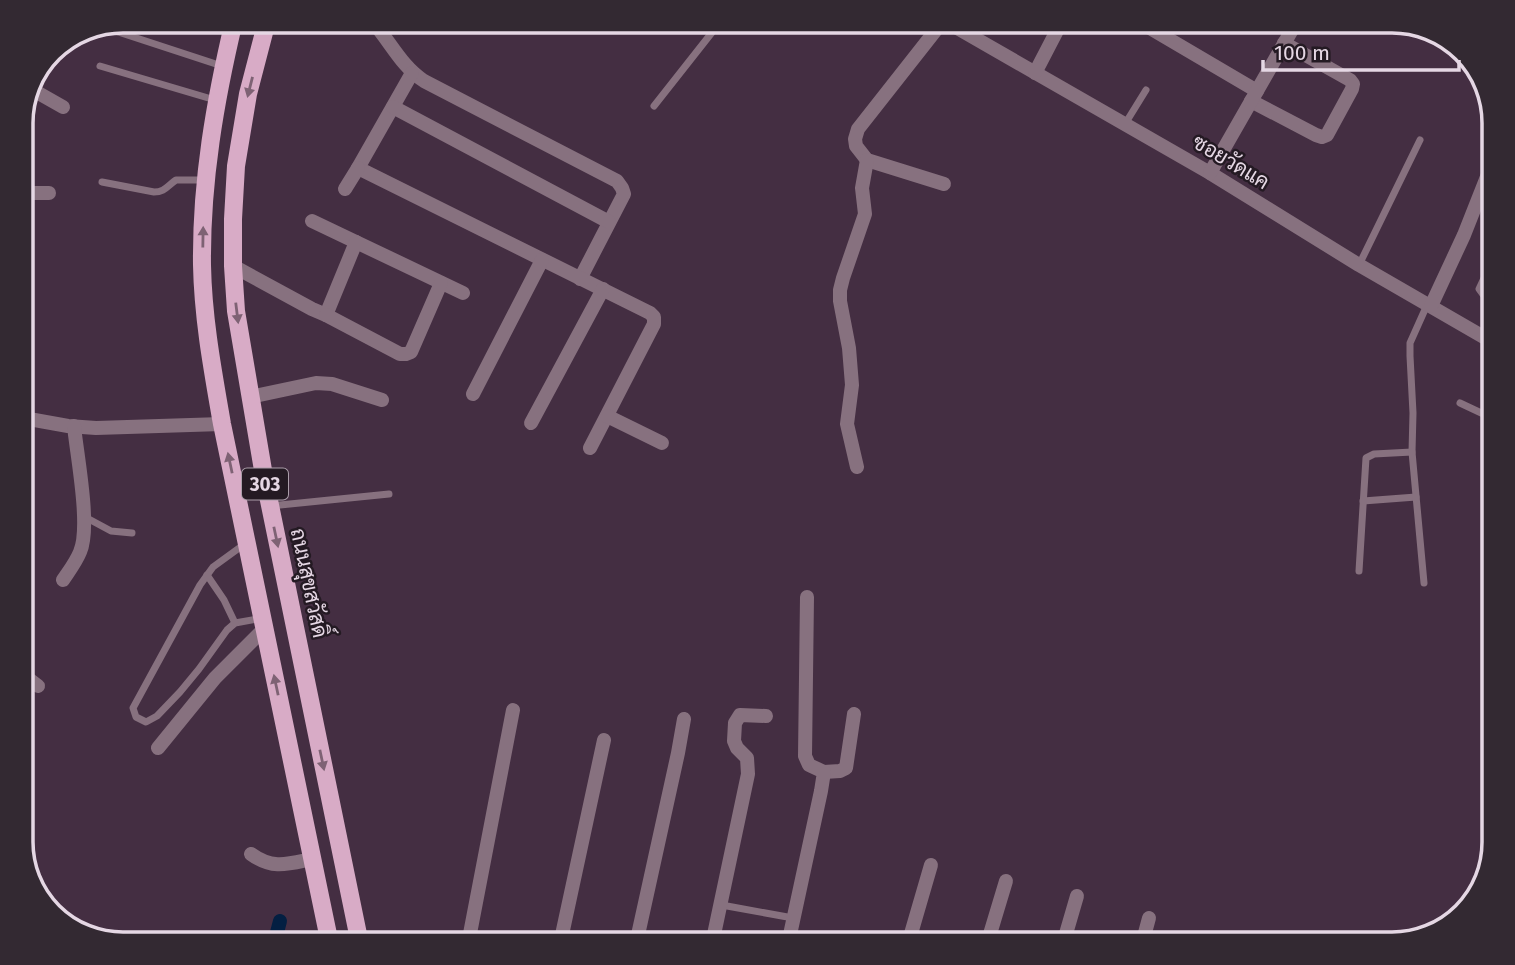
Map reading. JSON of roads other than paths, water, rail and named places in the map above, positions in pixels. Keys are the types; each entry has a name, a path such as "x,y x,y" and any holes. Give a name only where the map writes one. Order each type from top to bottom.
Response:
{"main road":[{"name":"303","path":"231,33 208,148 202,266 209,348 222,424 328,932"},
{"name":"ถนนสุขสวัสดิ์","path":"264,33 248,94 236,166 233,219 236,311 270,506 358,932"}],"street":[{"path":"381,33 412,73 617,181 624,194 580,279"},
{"path":"934,33 858,129 855,139 856,146 867,160 944,184"},
{"name":"ซอยวัดแค","path":"978,33 1035,73 1210,173 1359,265 1482,336"},
{"path":"1035,73 1056,33"},
{"path":"1157,33 1316,135 1327,135 1353,84 1284,43"},
{"path":"1210,173 1290,33"},
{"path":"345,189 412,73"},
{"path":"38,93 62,107"},
{"path":"393,107 609,222"},
{"path":"857,467 847,424 852,385 849,348 840,301 843,278 864,214 862,188 867,160"},
{"path":"358,168 654,317 654,324 590,448"},
{"path":"1429,305 1464,235 1482,189"},
{"path":"33,193 49,192"},
{"path":"312,221 463,293"},
{"path":"326,315 356,242"},
{"path":"473,394 542,260"},
{"path":"233,266 400,354 411,352 441,283"},
{"path":"531,423 603,289"},
{"path":"250,397 316,383 332,384 382,400"},
{"path":"607,416 662,443"},
{"path":"33,420 96,428 222,424"},
{"path":"63,580 82,550 84,533 74,426"},
{"path":"807,597 805,756 809,765 824,772 846,768 854,714"},
{"path":"158,748 264,623"},
{"path":"33,682 38,686"},
{"path":"470,932 513,710"},
{"path":"715,932 748,774 747,758 734,741 735,723 740,715 766,716"},
{"path":"639,932 684,719"},
{"path":"563,932 604,740"},
{"path":"791,932 824,772"},
{"path":"251,854 258,860 275,866 313,859"},
{"path":"911,932 931,865"},
{"path":"991,932 1006,881"},
{"path":"1066,932 1077,896"},
{"path":"1145,932 1149,918"}],"lane":[{"path":"122,33 223,66"},
{"path":"654,106 712,33"},
{"path":"100,66 216,100"},
{"path":"1124,125 1146,90"},
{"path":"1359,265 1420,140"},
{"path":"102,182 161,192 176,180 206,180"},
{"path":"1424,583 1412,452 1410,343 1429,305"},
{"path":"1460,403 1482,413"},
{"path":"1359,571 1366,458 1374,454 1412,452"},
{"path":"270,506 389,494"},
{"path":"1363,501 1416,497"},
{"path":"84,516 111,531 132,533"},
{"path":"247,542 220,561 200,585 133,708 136,717 146,722 157,716 235,623 264,623"},
{"path":"207,575 225,600 235,623"},
{"path":"727,906 794,918"}],"waterway":[{"path":"277,932 280,921"}]}
